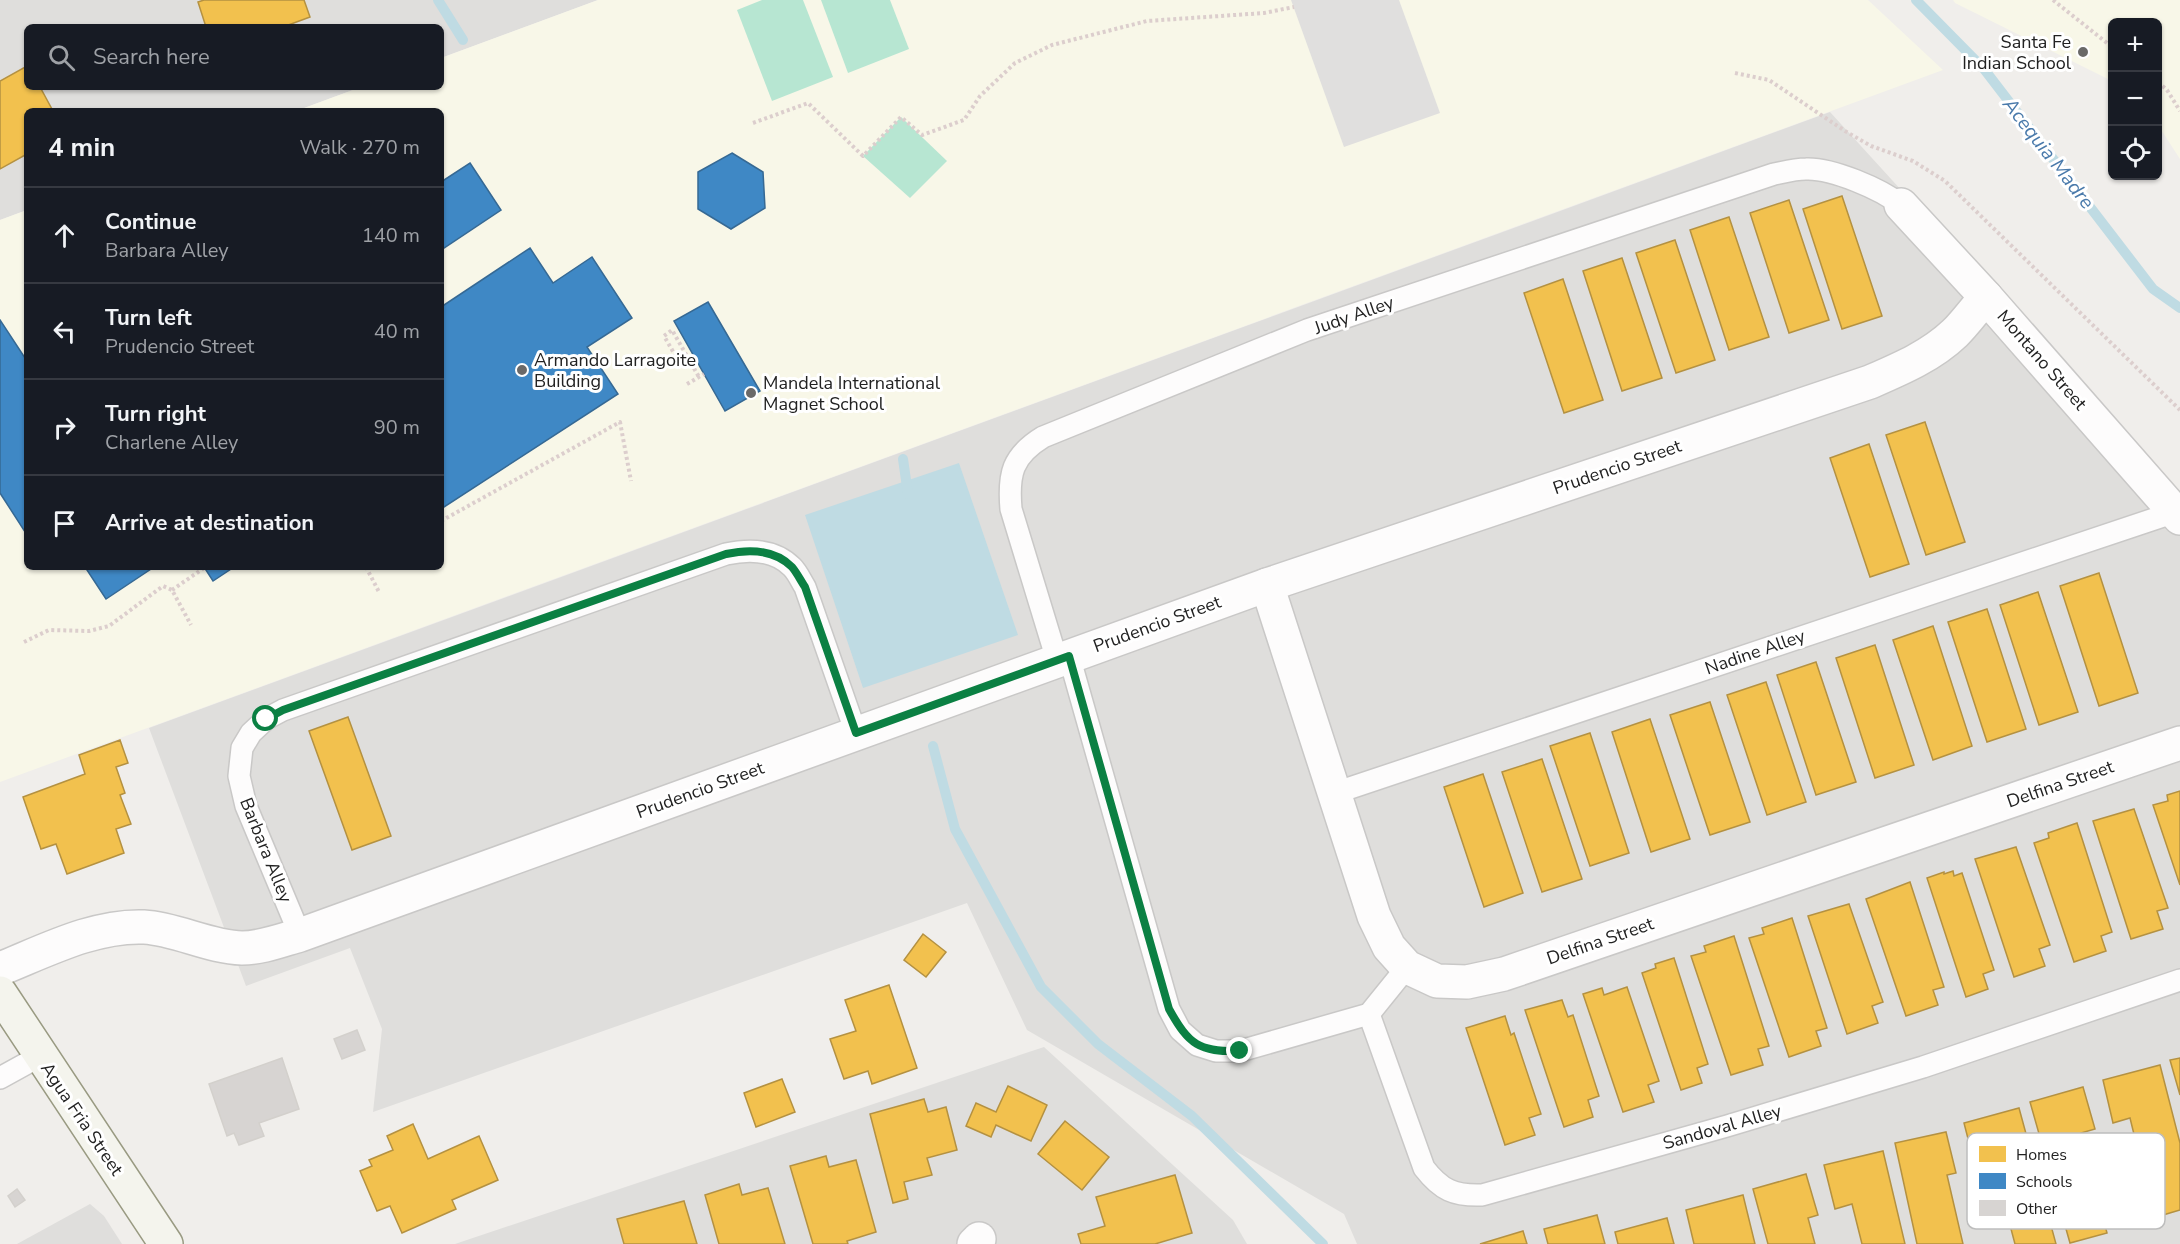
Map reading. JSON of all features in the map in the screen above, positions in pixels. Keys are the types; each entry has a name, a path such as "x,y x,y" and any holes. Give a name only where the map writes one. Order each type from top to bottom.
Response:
{"street":[{"name":"Montano Street","path":"1901,205 1986,297 2177,515"},
{"name":"Prudencio Street","path":"0,969 95,933 122,928 144,927 171,931 223,946 243,948 300,935 1267,585 1870,382 1905,367 1932,351 1956,332 1986,297"},
{"name":"Delfina Street","path":"1267,585 1374,916 1389,947 1407,967 1437,981 1467,982 1504,974 2180,743"},
{"name":"Agua Fria Street","path":"0,993 166,1244"}],"lane":[{"name":"Judy Alley","path":"1369,1014 1240,1051 1216,1052 1197,1046 1180,1029 1169,1009 1063,658 1011,509 1011,473 1018,458 1028,446 1043,437 1307,330 1774,174 1808,169 1826,172 1877,189 1901,205"},
{"name":"Nadine Alley","path":"1335,793 2177,515"},
{"name":"Barbara Alley","path":"300,935 246,806 239,776 242,748 251,733 266,719 283,710 742,550 775,555 792,567 805,587 856,733"},
{"path":"1369,1014 1407,967"},
{"name":"Sandoval Alley","path":"1369,1014 1424,1168 1434,1182 1447,1191 1466,1196 1482,1195 1727,1126 1923,1066 2180,980"},
{"path":"0,1078 40,1056"}],"path":[{"path":"2054,0 2108,44"},
{"path":"753,123 807,103 863,156 901,117 922,135 964,120 980,96 1015,63 1052,45 1147,21 1264,13 1294,7"},
{"path":"2162,86 2180,111"},
{"path":"682,367 664,336 672,330 701,375 687,384"},
{"path":"444,519 620,422 631,481"},
{"path":"172,590 201,570"},
{"path":"368,570 379,592"},
{"path":"24,642 49,630 88,631 109,626 163,586 172,590 191,625"}],"shaded area":[{"path":"0,0 598,0 444,57 444,24 24,24 24,90 353,90 304,108 24,108 24,211 0,220"},
{"name":"Mandela International Magnet School","path":"598,0 1868,0 1943,70 0,782 0,220 24,211 24,570 444,570 444,108 304,108 353,90 444,90 444,57"},
{"path":"1291,0 1399,0 1440,113 1344,147"},
{"name":"Santa Fe Indian School","path":"1953,0 2180,0 2180,159 2162,131 2162,18 2108,18 2108,79"},
{"path":"1830,112 2180,496 2180,1244 1357,1244 1344,1214 1027,1030 967,903 373,1112 382,1029 350,948 246,986 149,728"},
{"path":"1044,1047 1233,1220 1247,1244 455,1244"},
{"path":"90,1204 104,1216 122,1244 17,1244"}],"green space":[{"path":"762,0 803,0 833,77 772,101 737,10"},
{"path":"821,0 890,0 909,49 848,73"},
{"path":"901,117 947,161 910,198 863,156"}],"water":[{"path":"959,463 1018,635 863,688 805,515"}],"building: Homes":[{"path":"204,0 304,0 310,17 291,24 205,24 198,2"},
{"path":"24,68 24,90 42,90 51,108 24,108 24,156 0,169 0,81"},
{"path":"1842,196 1882,316 1842,329 1803,209"},
{"path":"1789,200 1829,320 1789,333 1750,213"},
{"path":"1729,217 1769,337 1729,350 1690,230"},
{"path":"1675,240 1715,360 1676,373 1636,253"},
{"path":"1622,258 1662,378 1622,391 1583,271"},
{"path":"1563,279 1603,400 1564,413 1524,293"},
{"path":"1925,422 1965,542 1926,555 1886,435"},
{"path":"1869,444 1909,564 1870,577 1830,458"},
{"path":"2099,573 2138,693 2099,706 2060,586"},
{"path":"2038,592 2078,712 2039,725 2000,605"},
{"path":"1987,609 2026,729 1987,742 1948,622"},
{"path":"1933,626 1972,746 1933,760 1893,640"},
{"path":"1875,645 1914,765 1875,778 1836,658"},
{"path":"1816,662 1856,782 1816,795 1777,675"},
{"path":"1766,682 1806,802 1767,815 1727,695"},
{"path":"1710,702 1750,822 1710,835 1670,715"},
{"path":"348,717 391,836 352,850 309,731"},
{"path":"1650,719 1690,839 1651,852 1612,732"},
{"path":"1590,733 1629,853 1590,866 1550,746"},
{"path":"120,740 128,763 116,767 125,793 120,795 131,824 116,829 124,853 67,874 56,844 41,849 23,797 85,774 79,755"},
{"path":"1542,759 1582,879 1542,892 1502,772"},
{"path":"1483,774 1523,893 1484,907 1444,787"},
{"path":"2180,791 2180,885 2153,805 2168,801 2167,795"},
{"path":"2134,809 2168,908 2157,911 2163,929 2131,939 2093,821"},
{"path":"2077,823 2112,932 2101,936 2106,951 2074,962 2034,843 2049,838 2048,833"},
{"path":"2016,847 2050,945 2039,949 2045,966 2014,977 1975,859"},
{"path":"1953,871 1954,876 1962,873 1994,970 1983,974 1988,989 1966,997 1927,878"},
{"path":"1910,882 1944,987 1933,990 1938,1005 1906,1016 1866,899"},
{"path":"1849,904 1883,1002 1872,1006 1878,1023 1847,1034 1808,916"},
{"path":"1792,918 1827,1028 1816,1031 1821,1046 1789,1057 1749,938 1764,934 1762,928"},
{"path":"923,934 946,952 926,977 904,960"},
{"path":"1734,936 1769,1046 1758,1049 1763,1065 1731,1075 1691,956 1706,952 1704,946"},
{"path":"1674,958 1708,1064 1697,1068 1702,1083 1681,1090 1642,973 1656,968 1655,964"},
{"path":"889,985 917,1068 872,1084 868,1071 844,1079 830,1039 856,1031 845,1000"},
{"path":"1627,987 1659,1081 1648,1085 1654,1102 1623,1112 1583,994 1602,988 1604,995"},
{"path":"1562,1000 1568,1017 1573,1015 1599,1096 1588,1100 1593,1117 1564,1127 1525,1010"},
{"path":"1505,1016 1511,1035 1514,1033 1541,1114 1529,1118 1535,1135 1505,1145 1466,1028"},
{"path":"2180,1058 2180,1095 2170,1060"},
{"path":"2160,1065 2180,1143 2180,1210 2165,1214 2165,1133 2134,1133 2130,1118 2113,1123 2103,1080"},
{"path":"782,1079 795,1112 756,1127 744,1093"},
{"path":"1008,1086 1047,1105 1031,1141 996,1125 991,1137 966,1126 976,1103 996,1112"},
{"path":"2083,1087 2095,1129 2081,1133 2039,1133 2030,1102"},
{"path":"924,1099 928,1112 946,1107 957,1150 927,1158 932,1175 904,1182 908,1199 893,1203 870,1114"},
{"path":"2019,1108 2026,1133 1967,1135 1964,1123"},
{"path":"1065,1121 1109,1157 1082,1190 1038,1154"},
{"path":"413,1124 428,1159 479,1136 498,1180 452,1200 456,1209 402,1233 390,1206 377,1211 360,1171 372,1166 369,1160 393,1150 387,1136"},
{"path":"1946,1132 1956,1173 1947,1175 1963,1244 1917,1244 1895,1143"},
{"path":"1883,1151 1905,1244 1862,1244 1852,1204 1835,1209 1824,1165"},
{"path":"826,1156 829,1167 856,1160 876,1232 847,1241 848,1244 813,1244 790,1166"},
{"path":"1806,1174 1818,1215 1808,1218 1815,1244 1768,1244 1753,1189"},
{"path":"1175,1175 1192,1233 1155,1244 1081,1244 1078,1234 1105,1226 1096,1197"},
{"path":"739,1184 742,1195 768,1188 785,1244 719,1244 705,1195"},
{"path":"1743,1195 1755,1244 1694,1244 1686,1210"},
{"path":"684,1201 697,1244 624,1244 617,1219"},
{"path":"1597,1215 1605,1244 1548,1244 1544,1229"},
{"path":"1667,1218 1674,1244 1618,1244 1615,1232"},
{"path":"2011,1229 2052,1229 2056,1244 2015,1244"},
{"path":"2066,1229 2106,1229 2107,1233 2070,1243"},
{"path":"1523,1231 1527,1244 1480,1244"}],"building: Schools":[{"path":"732,153 763,172 765,208 731,229 698,209 698,172"},
{"path":"470,163 501,210 444,248 444,180"},
{"name":"Armando Larragoite Building","path":"530,248 553,283 592,257 632,318 587,347 618,394 444,507 444,305"},
{"path":"708,302 760,391 725,411 674,321"},
{"path":"0,320 24,356 24,530 0,493"},
{"path":"87,570 150,570 106,599"},
{"path":"206,570 230,570 213,581"}],"building: Other":[{"path":"357,1030 365,1050 342,1059 334,1039"},
{"path":"282,1058 299,1109 259,1123 264,1136 239,1145 234,1133 227,1136 209,1084"},
{"path":"17,1189 25,1200 15,1207 8,1196"}],"waterway":[{"path":"438,0 463,40"},
{"name":"Acequia Madre","path":"1916,0 1984,69 2153,289 2180,308"},
{"path":"903,459 908,494"},
{"path":"933,746 955,829 1041,987 1098,1044 1192,1116 1323,1244"}],"place":[{"name":"Santa Fe Indian School","path":"2083,52"},
{"name":"Armando Larragoite Building","path":"522,370"},
{"name":"Mandela International Magnet School","path":"751,393"}],"route":[{"path":"266,719 283,710 726,554 742,550 775,555 792,567 805,587 856,733 1069,656 1169,1009 1180,1029 1197,1046 1216,1052 1240,1051"}]}
